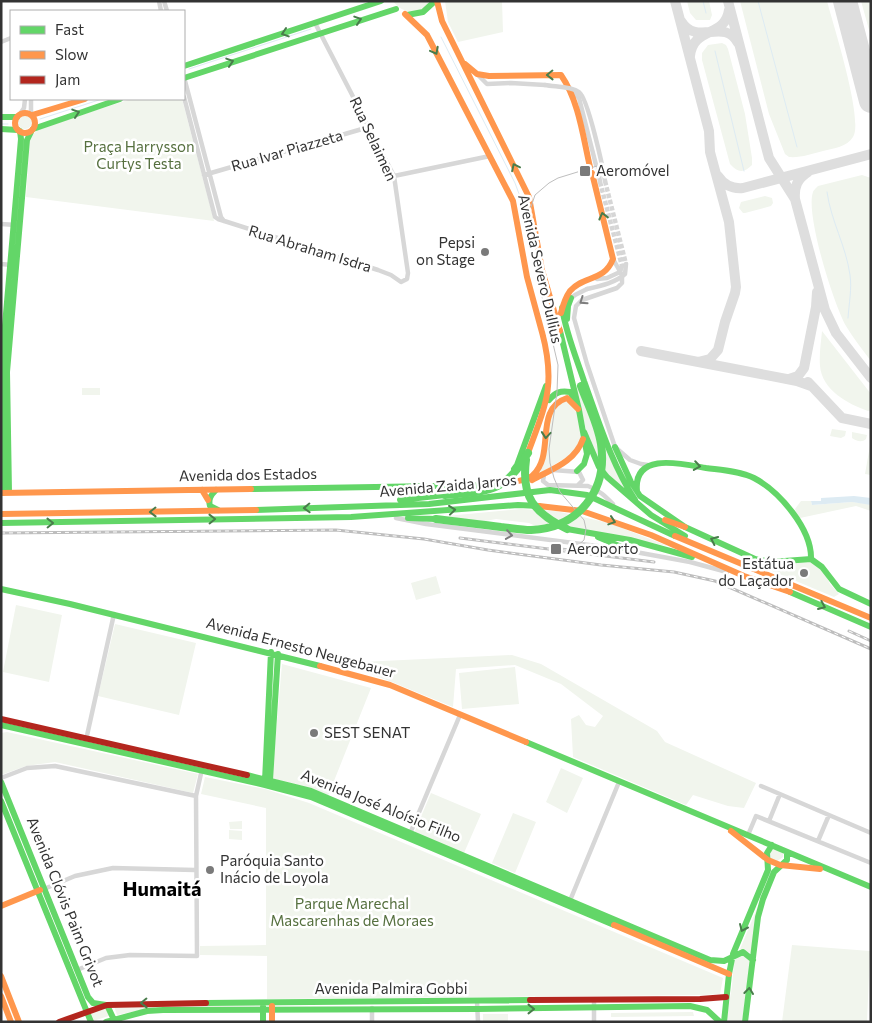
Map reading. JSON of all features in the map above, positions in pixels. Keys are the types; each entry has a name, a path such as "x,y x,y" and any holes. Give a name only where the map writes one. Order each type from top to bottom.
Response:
{"main road":[{"path":"185,66 381,1"},
{"path":"185,77 384,12 396,10 389,1"},
{"path":"405,14 416,15 422,13 436,1"},
{"name":"Avenida Severo Dullius","path":"436,1 442,21 457,53 529,197 542,270 560,331"},
{"name":"Avenida Severo Dullius","path":"396,10 412,19 427,35 491,155 514,204 527,277 542,332 547,364 545,392 517,465 510,475 496,485"},
{"path":"457,53 464,63 477,74 489,76 561,75 566,82 576,110 594,169 614,261 604,274 584,281 574,287 565,298 562,308 560,331 584,432 587,460 577,471"},
{"path":"32,115 82,100"},
{"path":"1,129 25,133 41,125 117,100"},
{"path":"1,117 18,115 25,112 32,115 35,120 27,140 7,305 4,493"},
{"path":"17,225 21,140 15,123 18,115"},
{"path":"568,334 567,312 571,298"},
{"path":"562,308 577,360 623,483 651,515 705,549"},
{"path":"351,517 436,519 530,530 545,530 556,527 585,507 596,491 601,477 603,462 601,444 582,386 560,331"},
{"path":"542,332 550,359 551,372 547,403"},
{"path":"577,360 587,364"},
{"path":"356,507 492,489 506,483 516,473 528,453 547,403 555,392 567,391 572,395 579,410"},
{"path":"496,485 529,478 541,465 547,422 556,401 567,398 579,410"},
{"path":"584,432 599,467 612,481 685,527"},
{"path":"496,485 512,485 530,481 573,458 582,447 584,432"},
{"path":"616,447 638,498"},
{"path":"528,453 524,477 530,500 545,518 567,529 615,536 660,546 744,576"},
{"path":"638,498 636,481 642,470 648,465 657,463 675,463 728,472 760,480 797,522 809,542 812,551 810,559"},
{"name":"Avenida dos Estados","path":"4,493 496,485"},
{"path":"202,490 210,506 220,511"},
{"path":"208,500 212,492 216,490"},
{"name":"Avenida Zaida Jarros","path":"1,514 220,511 428,504 550,490 587,495 705,549 871,618"},
{"name":"Avenida Zaida Jarros","path":"1,524 351,517 518,505 553,507 582,511 617,522 871,627"},
{"path":"651,515 685,527 755,559 778,562 810,559 822,567 839,589 871,604"},
{"path":"587,532 631,551"},
{"name":"Avenida Ernesto Neugebauer","path":"1,590 114,614 275,653 390,685 871,887"},
{"path":"267,781 275,653"},
{"name":"Avenida José Aloísio Filho","path":"1,719 85,741 267,781 409,835 729,974"},
{"name":"Avenida José Aloísio Filho","path":"1,725 85,741"},
{"name":"Avenida Clóvis Paim Grivot","path":"1,782 91,1022"},
{"name":"Avenida Clóvis Paim Grivot","path":"1,801 90,1000 93,1003 107,1005 112,1021"},
{"name":"Avenida Ernesto Neugebauer","path":"722,825 768,860 780,865 829,870"},
{"path":"724,1022 733,954 768,870 767,853 772,845"},
{"path":"745,1022 758,917 763,898 774,872 787,860 787,852"},
{"path":"1,906 41,890"},
{"name":"Avenida José Aloísio Filho","path":"569,903 710,960 726,960 733,954"},
{"path":"733,954 742,952 748,954 753,960"},
{"path":"1,976 20,1022"},
{"path":"1,996 11,1022"},
{"name":"Avenida Palmira Gobbi","path":"59,1022 107,1005 145,1003 263,1006 477,1006 594,1004 700,1000 726,997"},
{"name":"Avenida Palmira Gobbi","path":"594,1004 705,1008 720,1022"},
{"path":"263,1006 263,1022"},
{"name":"Avenida Palmira Gobbi","path":"112,1021 147,1011 263,1006"},
{"path":"272,1006 272,1022"}],"street":[{"name":"Rua Selaimen","path":"317,22 317,30 321,32 394,176 408,272 405,281"},
{"path":"477,74 486,84 545,85 579,92 583,96 590,119 602,182 594,169 579,98 574,92"},
{"path":"185,81 207,174"},
{"path":"18,115 24,108 25,100"},
{"path":"30,100 32,115"},
{"path":"185,100 221,217 225,222"},
{"name":"Rua Ivar Piazzeta","path":"207,174 369,127"},
{"path":"394,176 491,155"},
{"name":"Rua Abraham Isdra","path":"207,174 215,217 225,222 378,270 391,275 401,282 405,281"},
{"path":"1,224 17,225"},
{"path":"614,261 623,279 622,283 617,288 586,297 576,306 574,318 587,364 616,447 630,460 648,465"},
{"path":"1,264 13,265"},
{"path":"562,308 571,298 587,289 622,277 625,274 624,265 620,272 607,278 591,279"},
{"path":"577,485 582,482 581,474 577,471 547,471 543,479 546,484 577,485 594,488 601,492 615,507"},
{"path":"396,518 631,551 690,562 744,576"},
{"path":"85,741 114,614"},
{"path":"409,835 460,715"},
{"path":"1,778 27,768 55,766 196,796"},
{"path":"77,970 106,958 114,957 137,955 197,956 196,796 202,768"},
{"path":"569,903 619,782"},
{"path":"761,786 871,833"},
{"path":"770,821 780,794"},
{"path":"818,841 829,815"},
{"path":"748,836 756,816 871,863"},
{"path":"41,890 75,876 113,868 195,870"},
{"path":"594,1004 594,1022"},
{"path":"372,1006 372,1022"},
{"path":"477,1006 478,1022"}],"green space":[{"path":"393,1 431,1 422,9 412,12 402,9"},
{"path":"445,1 502,1 503,32 458,42 448,22"},
{"path":"687,1 709,1 712,15 710,20 696,20 690,13"},
{"path":"740,1 827,1 846,71 854,112 855,127 853,137 847,143 836,148 802,156 789,157 785,154 769,114"},
{"path":"861,1 871,1 871,37"},
{"path":"722,43 728,49 745,114 752,165 744,171 736,169 730,164 702,60 702,53 708,45"},
{"name":"Praça Harrysson Curtys Testa","path":"128,100 182,100 214,221 26,197 30,138 38,129"},
{"path":"25,115 30,117 32,122 30,127 25,129 20,127 18,122 20,117"},
{"path":"862,175 871,178 871,361 846,326 835,299 817,239 812,203 813,191 818,186"},
{"path":"765,196 772,198 773,203 771,206 745,213 739,208 741,202"},
{"path":"822,331 871,394 871,410 868,411 845,400 837,395 826,382 820,366"},
{"path":"583,386 625,488 608,475 589,442 576,388"},
{"path":"82,388 100,388 100,395 82,395"},
{"path":"563,401 569,402 578,412 581,439 577,451 530,479 543,466 551,413"},
{"path":"832,429 846,431 845,436 841,438 830,436"},
{"path":"852,432 867,435 866,439 861,441 855,440 852,438"},
{"path":"871,440 871,475 865,474"},
{"path":"801,501 811,501 812,505 852,502 869,504 871,505 871,511 856,506 800,518 795,509"},
{"path":"521,509 556,511 609,523 668,546 569,527 540,528 529,523 496,519 480,522 436,517"},
{"path":"762,562 812,562 823,570 830,584 839,594 834,597 760,566"},
{"path":"436,576 441,593 416,600 411,583"},
{"path":"16,605 62,615 49,682 3,672"},
{"path":"115,624 196,643 179,715 98,696"},
{"path":"512,655 541,664 657,731 665,742 756,783 744,808 728,806 693,795 686,805 573,757 571,719 579,715 586,725 595,727 603,716 561,684 515,665 456,669 453,707 339,663"},
{"name":"SEST SENAT","path":"282,664 371,688 328,796 272,778"},
{"path":"515,667 519,704 462,709 459,673"},
{"path":"7,732 198,774 193,793 55,762 26,766 1,775 1,733"},
{"path":"561,768 583,778 567,813 546,802"},
{"name":"Parque Marechal Mascarenhas de Moraes","path":"205,777 265,789 309,803 723,978 720,994 267,999 267,956 200,955 200,946 266,945 266,808 201,794"},
{"path":"431,793 481,814 464,853 414,833"},
{"path":"513,813 536,822 515,873 492,863"},
{"path":"242,821 242,829 230,829 229,822"},
{"path":"229,830 242,831 242,840 229,839"},
{"path":"776,849 783,852 783,857 776,862 770,859 769,854 772,850"},
{"path":"758,906 751,953 740,949"},
{"path":"792,945 870,951 867,1022 782,1022"},
{"path":"737,955 744,955 750,963 742,1022 726,1022 734,961"},
{"path":"261,1005 261,1008 146,1009 117,1015 114,1006"},
{"path":"106,1008 109,1016 93,1021 90,1013"},
{"path":"693,1012 694,1016 611,1017 611,1013"},
{"path":"483,1014 508,1014 508,1022 483,1022"}],"shaded area":[{"path":"854,496 871,498 871,505 852,502 812,505 811,501 821,501 821,498"}],"waterway":[{"path":"703,1 706,13"},
{"path":"758,1 797,147"},
{"path":"189,69 311,29"},
{"path":"441,37 515,183 522,202 525,222"},
{"path":"715,51 744,171"},
{"path":"40,119 99,100"},
{"path":"1,124 8,124"},
{"path":"827,192 850,275 851,291 848,318"}],"taxiway":[{"path":"675,1 709,131 710,152 729,222 736,287 718,350 710,359 698,362"},
{"path":"728,1 769,158 795,199 825,310 836,333 871,378"},
{"path":"690,56 692,47 697,40 722,25 729,10"},
{"path":"681,21 687,28 695,32 725,32 738,43"},
{"path":"718,176 729,186 743,188 871,154"},
{"path":"795,199 797,184 801,177 808,172"},
{"path":"789,379 798,376 804,368 816,307 817,292"},
{"path":"641,351 797,381 811,386"},
{"path":"808,382 842,418 871,424"}],"runway":[{"path":"845,1 871,101"}],"tunnel":[{"path":"605,181 626,264"},
{"path":"600,182 622,266"}],"tram line":[{"path":"550,547 570,549 576,547 584,540 586,529 584,520 560,492 550,463 549,449 557,392 558,365 529,241 528,216 535,195 549,183 558,178 597,166"}],"railway":[{"path":"1,533 336,530 424,539 488,550 601,565 674,572 715,581 871,649"},
{"path":"460,538 654,562"},
{"path":"849,631 871,641"}],"traffic: fast":[{"path":"185,66 381,1"},
{"path":"407,15 423,12 435,1"},
{"path":"185,78 396,9"},
{"path":"33,129 117,100"},
{"path":"1,117 17,117"},
{"path":"1,129 18,130"},
{"path":"3,493 1,372 21,139 20,131"},
{"path":"9,492 7,372 27,140 31,132"},
{"path":"567,319 571,298"},
{"path":"562,308 566,327 606,442 619,472 635,500"},
{"path":"560,331 579,410 587,454 584,464 577,471"},
{"path":"514,469 546,386"},
{"path":"436,519 531,530 548,528 576,514 595,491 600,477 602,461 598,429 581,386"},
{"path":"549,400 563,391 570,392 574,399"},
{"path":"584,432 599,467 607,477 651,515 685,536"},
{"path":"615,447 631,482 640,496 685,527 755,559 771,562 811,559 822,567 839,589 871,604"},
{"path":"445,495 473,493 494,488 511,476 528,453"},
{"path":"526,460 526,484 532,502 546,517 567,529"},
{"path":"637,491 638,478 643,470 651,465 661,463 685,464 749,476 774,492 792,512 806,536 810,547 811,559"},
{"path":"251,489 496,485 499,483"},
{"path":"216,490 210,497 209,504 218,510"},
{"path":"256,510 429,504 550,490 587,495 675,536"},
{"path":"400,500 445,495"},
{"path":"1,523 351,517 518,505 539,506"},
{"path":"408,518 436,519"},
{"path":"567,529 630,540 692,557"},
{"path":"598,537 631,551"},
{"path":"1,589 70,604 320,666"},
{"path":"790,592 871,627"},
{"path":"265,781 271,652"},
{"path":"268,782 270,780 278,654"},
{"path":"1,725 311,797 614,925"},
{"path":"526,742 871,887"},
{"path":"247,775 311,791 710,960 724,961 743,952 753,960"},
{"path":"1,782 88,997 93,1003 106,1005"},
{"path":"1,801 91,1022"},
{"path":"724,1022 733,954 768,870 767,853 772,845"},
{"path":"745,1022 758,917 774,872 787,860 787,852"},
{"path":"206,1003 530,1000"},
{"path":"107,1005 115,1022"},
{"path":"106,1022 147,1011 163,1010 690,1006 707,1010 720,1022"},
{"path":"263,1007 263,1022"}],"traffic: slow":[{"path":"437,1 442,21 529,197 542,270 560,331"},
{"path":"405,14 427,35 513,201 527,277 543,336"},
{"path":"465,64 477,74 489,76 561,75 576,108 590,167"},
{"path":"32,115 82,100"},
{"path":"21,113 29,113 35,119 35,123 35,127 29,133 21,133 15,127 15,119 21,113"},
{"path":"561,313 570,291 581,282 599,275 609,266 613,259 592,173"},
{"path":"528,453 540,421 547,394 548,366 542,332"},
{"path":"503,483 527,479 540,466 547,422 557,404 567,398 578,409"},
{"path":"532,480 569,459 583,439"},
{"path":"1,493 251,489"},
{"path":"202,490 208,500"},
{"path":"539,506 582,511 651,535 744,576 790,592"},
{"path":"1,514 256,510"},
{"path":"665,520 685,527"},
{"path":"675,536 871,618"},
{"path":"320,666 390,685 526,742"},
{"path":"731,831 768,860 780,865 820,869"},
{"path":"1,906 40,890"},
{"path":"614,925 729,974"},
{"path":"1,976 19,1022"},
{"path":"1,996 11,1022"},
{"path":"272,1006 272,1022"}],"traffic: jam":[{"path":"1,719 247,775"},
{"path":"530,1000 700,999 726,997"},
{"path":"59,1022 107,1005 206,1003"}],"place":[{"name":"Aeromóvel","path":"585,171"},
{"name":"Pepsi on Stage","path":"485,252"},
{"name":"Aeroporto","path":"556,549"},
{"name":"Estátua do Laçador","path":"804,573"},
{"name":"SEST SENAT","path":"314,733"},
{"name":"Paróquia Santo Inácio de Loyola","path":"210,870"}],"district":[{"name":"Humaitá","path":"162,889"}]}
